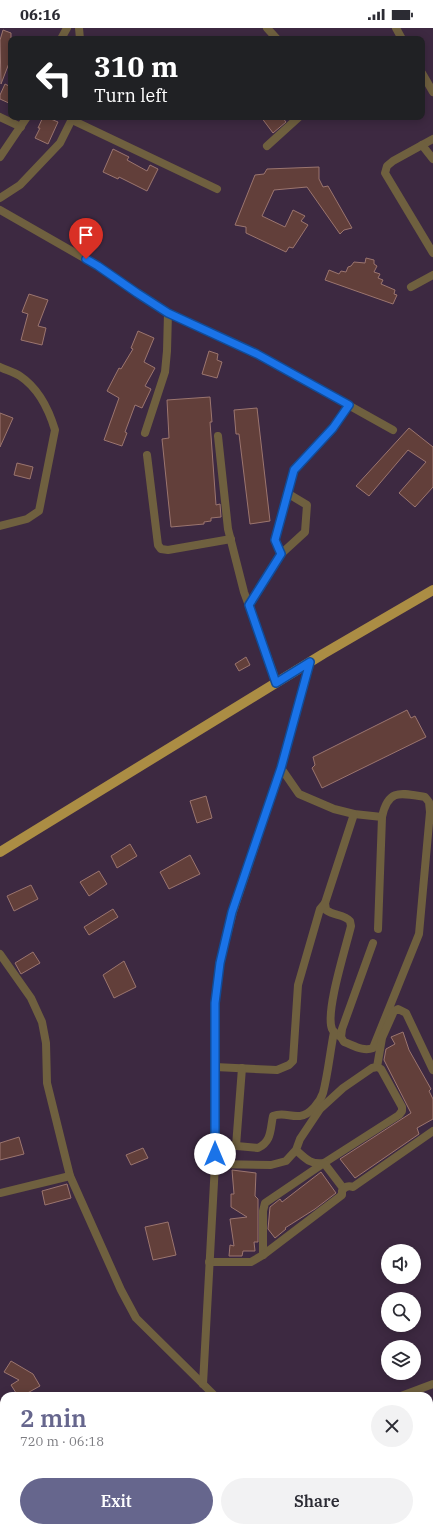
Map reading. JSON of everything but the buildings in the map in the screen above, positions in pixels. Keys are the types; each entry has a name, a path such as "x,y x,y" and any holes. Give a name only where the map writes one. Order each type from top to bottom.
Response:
{"main road":[{"path":"0,852 310,662 433,590"}],"street":[{"path":"267,28 274,36"},
{"path":"425,78 433,92"},
{"path":"0,118 20,127"},
{"path":"0,157 25,120"},
{"path":"0,198 20,185 60,143 72,120"},
{"path":"77,120 217,189"},
{"path":"267,146 296,120"},
{"path":"433,139 393,161 386,166 385,172 433,253"},
{"path":"422,145 433,159"},
{"path":"0,210 98,266 168,313 257,354 393,430"},
{"path":"410,287 433,275"},
{"path":"145,433 165,372 168,313"},
{"path":"0,367 19,376 32,386 52,419 55,430 39,511 27,519 0,526"},
{"path":"281,554 275,540 294,470 333,428 349,405"},
{"path":"218,436 228,529 244,592 276,683"},
{"path":"147,455 158,545 161,549 168,550 231,540"},
{"path":"249,605 281,554 305,532 307,505 287,493"},
{"path":"203,1384 215,1144 215,1003 220,963 232,912 281,768 310,662"},
{"path":"281,768 299,794 334,809 354,814 382,817"},
{"path":"354,814 326,904 326,910 330,913 346,917 350,921 351,926 332,1002 331,1028 341,1037 344,1042 368,1050 373,1048 419,934 430,812 429,802 425,797 401,793 391,796 387,800 382,817 378,929"},
{"path":"215,1067 277,1070 289,1065 292,1061 298,985 320,909 326,904"},
{"path":"341,1037 342,1029 373,942"},
{"path":"0,954 31,998 42,1022 46,1043 47,1083 70,1176 121,1290 136,1318 211,1392"},
{"path":"377,1067 382,1038 394,1011 398,1009 406,1013 433,1070"},
{"path":"215,1144 258,1148 264,1145 268,1140 273,1116 283,1114 300,1116 309,1113 316,1105 322,1094 334,1032"},
{"path":"214,1164 271,1165 286,1161 296,1150 300,1139 320,1109 342,1088 372,1068 377,1067 381,1069 402,1107 402,1111 399,1115 265,1203 263,1211 263,1255"},
{"path":"236,1146 242,1068"},
{"path":"344,1188 350,1186 353,1187 433,1131"},
{"path":"296,1150 310,1162 316,1164 324,1163"},
{"path":"324,1163 344,1188"},
{"path":"0,1194 70,1176"},
{"path":"209,1262 251,1262 263,1255 342,1195 344,1188"},
{"path":"412,1392 433,1384"}],"route":[{"path":"86,259 168,313 257,354 349,405 333,428 294,470 275,540 281,554 249,605 276,683 310,662 281,768 232,912 220,963 215,1003 215,1154"}]}
